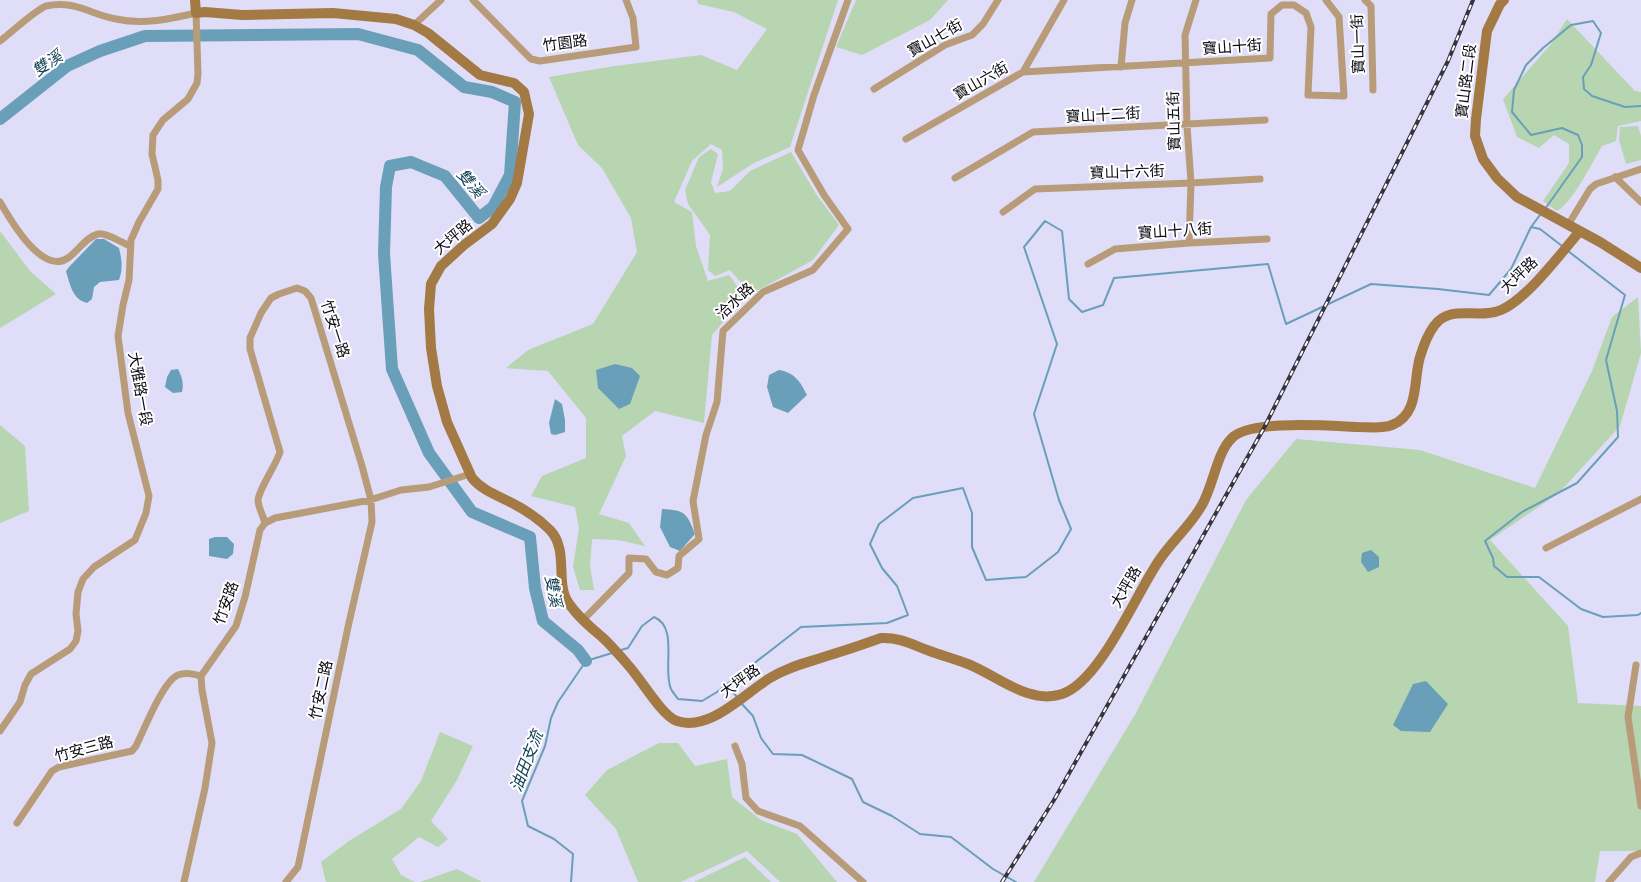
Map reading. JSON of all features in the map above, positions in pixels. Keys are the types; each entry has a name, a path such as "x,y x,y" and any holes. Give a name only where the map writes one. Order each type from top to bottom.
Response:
{"street":[{"path":"0,41 45,7 66,2 83,6 108,17 126,21 158,21 196,18 195,0"},
{"path":"414,25 441,0"},
{"name":"竹園路","path":"473,0 525,53 531,58 540,61 636,47 633,18 626,0"},
{"name":"洽水路","path":"583,620 629,574 629,558 646,559 656,572 667,575 678,568 679,556 699,539 693,501 706,435 717,402 723,331 763,292 814,270 848,229 824,195 798,150 814,95 848,0"},
{"name":"寶山七街","path":"874,89 945,45 972,34 983,24 998,0"},
{"name":"寶山六街","path":"906,139 1023,72 1064,0"},
{"path":"1121,67 1125,23 1132,0"},
{"name":"寶山五街","path":"1189,243 1191,184 1186,125 1185,35 1196,0"},
{"name":"寶山十街","path":"1023,72 1270,58 1271,14 1282,5 1294,5 1306,13 1311,27 1308,95 1344,96 1339,17 1326,0"},
{"name":"寶山一街","path":"1365,0 1370,6 1374,90"},
{"name":"寶山路二段","path":"1504,0 1500,4 1487,31 1475,136 1483,159 1497,178 1517,197 1568,225"},
{"name":"大坪路","path":"196,18 205,12 242,15 333,13 396,19 414,25 428,33 480,75 505,80 519,86 524,92 529,114 518,183 499,216 441,266 431,284 429,309 431,348 437,386 447,422 470,474 478,486 526,510 550,530 555,537 560,552 564,595 568,602 583,620 632,669 661,709 678,722 703,720 719,714 768,679 791,667 880,638 908,642 926,650 970,664 1009,685 1033,695 1050,696 1072,690 1087,678 1103,657 1161,558 1201,506 1211,487 1224,448 1235,434 1251,428 1275,426 1375,427 1392,425 1400,421 1411,407 1414,399 1420,357 1430,331 1439,320 1450,314 1487,314 1509,306 1536,281 1580,231"},
{"name":"大雅路一段","path":"0,732 20,702 25,685 31,674 70,649 76,640 78,631 76,614 78,592 83,579 94,567 135,540 146,513 150,496 128,413 119,345 123,305 129,280 130,246 134,231 158,189 158,180 152,154 153,135 163,120 181,106 193,92 198,74 196,18"},
{"name":"寶山十二街","path":"955,178 1033,132 1265,120"},
{"path":"1641,169 1596,184 1590,189 1568,225 1641,268"},
{"path":"1615,177 1641,202"},
{"name":"寶山十六街","path":"1003,212 1035,189 1191,184 1260,178"},
{"path":"0,202 23,240 37,252 50,259 58,261 67,259 88,240 99,234 108,235 130,246"},
{"name":"寶山十八街","path":"1088,264 1115,249 1267,239"},
{"name":"竹安一路","path":"265,523 258,497 277,462 280,452 250,349 250,338 261,313 271,298 297,288 306,291 313,306 371,500"},
{"path":"265,523 275,518 371,500 401,490 429,486 470,474"},
{"path":"1546,548 1641,498"},
{"name":"竹安二路","path":"286,882 298,867 372,522 371,500"},
{"name":"竹安路","path":"201,676 236,626 245,597 260,530 265,523"},
{"path":"1636,665 1628,716 1641,806"},
{"name":"竹安三路","path":"17,823 52,770 132,751 170,681 177,675 186,673 201,676"},
{"path":"184,882 205,788 212,743 201,676"},
{"path":"735,746 742,764 746,798 758,811 800,826 863,882"},
{"path":"1609,882 1630,856 1641,853"}],"green space":[{"path":"697,0 838,0 790,147 754,163 717,187 723,168 722,150 711,144 692,161 674,202 692,212 696,246 708,281 729,275 745,297 712,335 704,423 655,411 622,436 626,456 599,514 629,523 645,546 618,540 592,539 590,565 594,590 580,590 573,567 579,528 575,507 531,496 542,476 586,458 586,418 548,371 506,368 528,350 593,324 637,252 631,218 602,168 578,145 549,77 701,55 737,70 767,29 734,12 698,4"},
{"path":"856,0 948,0 930,20 862,55 836,47"},
{"path":"1567,19 1635,91 1641,92 1641,121 1618,126 1616,141 1602,146 1576,191 1557,211 1543,201 1569,163 1569,144 1554,135 1539,148 1517,137 1503,99 1551,44"},
{"path":"1638,126 1641,136 1641,160 1626,164 1619,140 1620,127"},
{"path":"711,149 718,154 711,182 715,193 730,191 750,171 791,152 816,194 839,225 813,260 751,294 730,270 715,276 708,270 710,235 688,204 685,190 699,157"},
{"path":"0,231 30,271 56,294 0,328"},
{"path":"1638,297 1641,353 1620,426 1559,493 1490,540 1568,626 1578,703 1641,706 1641,851 1600,851 1595,882 1034,882 1136,713 1246,500 1296,439 1420,450 1535,488 1592,371 1612,317"},
{"path":"0,425 25,446 29,511 0,523"},
{"path":"440,732 473,746 457,780 431,821 448,839 438,847 419,837 392,859 401,875 415,882 326,882 321,862 349,841 401,809 421,781"},
{"path":"659,743 678,743 695,766 727,759 732,797 761,820 797,834 837,882 780,882 747,851 681,882 638,882 616,829 585,795 607,770"},
{"path":"745,857 771,882 694,882"},
{"path":"457,869 482,882 420,882"}],"water":[{"path":"96,239 104,239 119,248 121,272 119,280 100,282 94,287 92,299 87,303 75,295 70,286 66,271"},
{"path":"615,364 632,368 640,376 630,404 619,409 598,388 596,370"},
{"path":"178,369 182,380 182,392 173,393 165,387 167,377 171,370"},
{"path":"779,370 789,373 796,378 807,395 788,413 773,407 767,387 769,375"},
{"path":"555,399 562,404 565,432 555,435 551,434 549,423"},
{"path":"662,509 676,510 684,514 695,534 680,551 670,547 660,527"},
{"path":"227,537 234,544 233,554 227,559 209,556 209,539"},
{"path":"1371,550 1379,557 1379,567 1368,572 1361,562 1362,553"},
{"path":"1426,681 1448,704 1430,732 1401,731 1393,725 1413,684"}],"waterway":[{"path":"1545,209 1582,157 1582,145 1578,135 1562,128 1531,135 1512,112 1514,90 1526,65 1571,25 1593,21 1601,33 1591,65 1583,77 1584,89 1592,96 1625,107 1641,106"},
{"name":"雙溪","path":"0,119 67,66 100,51 145,36 358,34 418,50 464,87 492,92 515,102 510,175 493,207 479,218 445,176 411,162 390,166 386,187 384,254 392,369 429,453 472,512 530,537 535,588 543,621 578,650 586,661"},
{"path":"1531,227 1540,215"},
{"path":"621,650 628,648 642,626 654,617 662,622 668,639 668,671 672,690 678,699 702,701 717,692 801,627 887,623 908,615 897,586 882,568 870,544 879,524 913,498 963,488 972,513 972,547 986,580 1026,577 1058,552 1071,529 1059,500 1034,414 1057,344 1024,247 1045,221 1062,231 1069,299 1082,312 1103,305 1114,278 1268,264 1286,324 1371,284 1489,295 1511,269 1531,227 1540,229 1562,246"},
{"path":"1568,251 1625,295 1606,360 1617,411 1618,437 1577,483 1522,512 1485,541 1493,558 1494,566 1507,577 1539,577 1581,609 1603,617 1638,615 1641,613"},
{"name":"油田支流","path":"571,882 573,854 554,839 528,826 522,801 545,746 551,718 558,702 586,661 612,653"},
{"path":"727,685 737,697"},
{"path":"741,703 753,716 761,738 773,754 802,755 852,779 863,802 892,816 920,834 951,837 993,869 1016,882"}],"railway":[{"path":"1002,882 1054,800 1264,428 1448,61 1473,0"}]}
